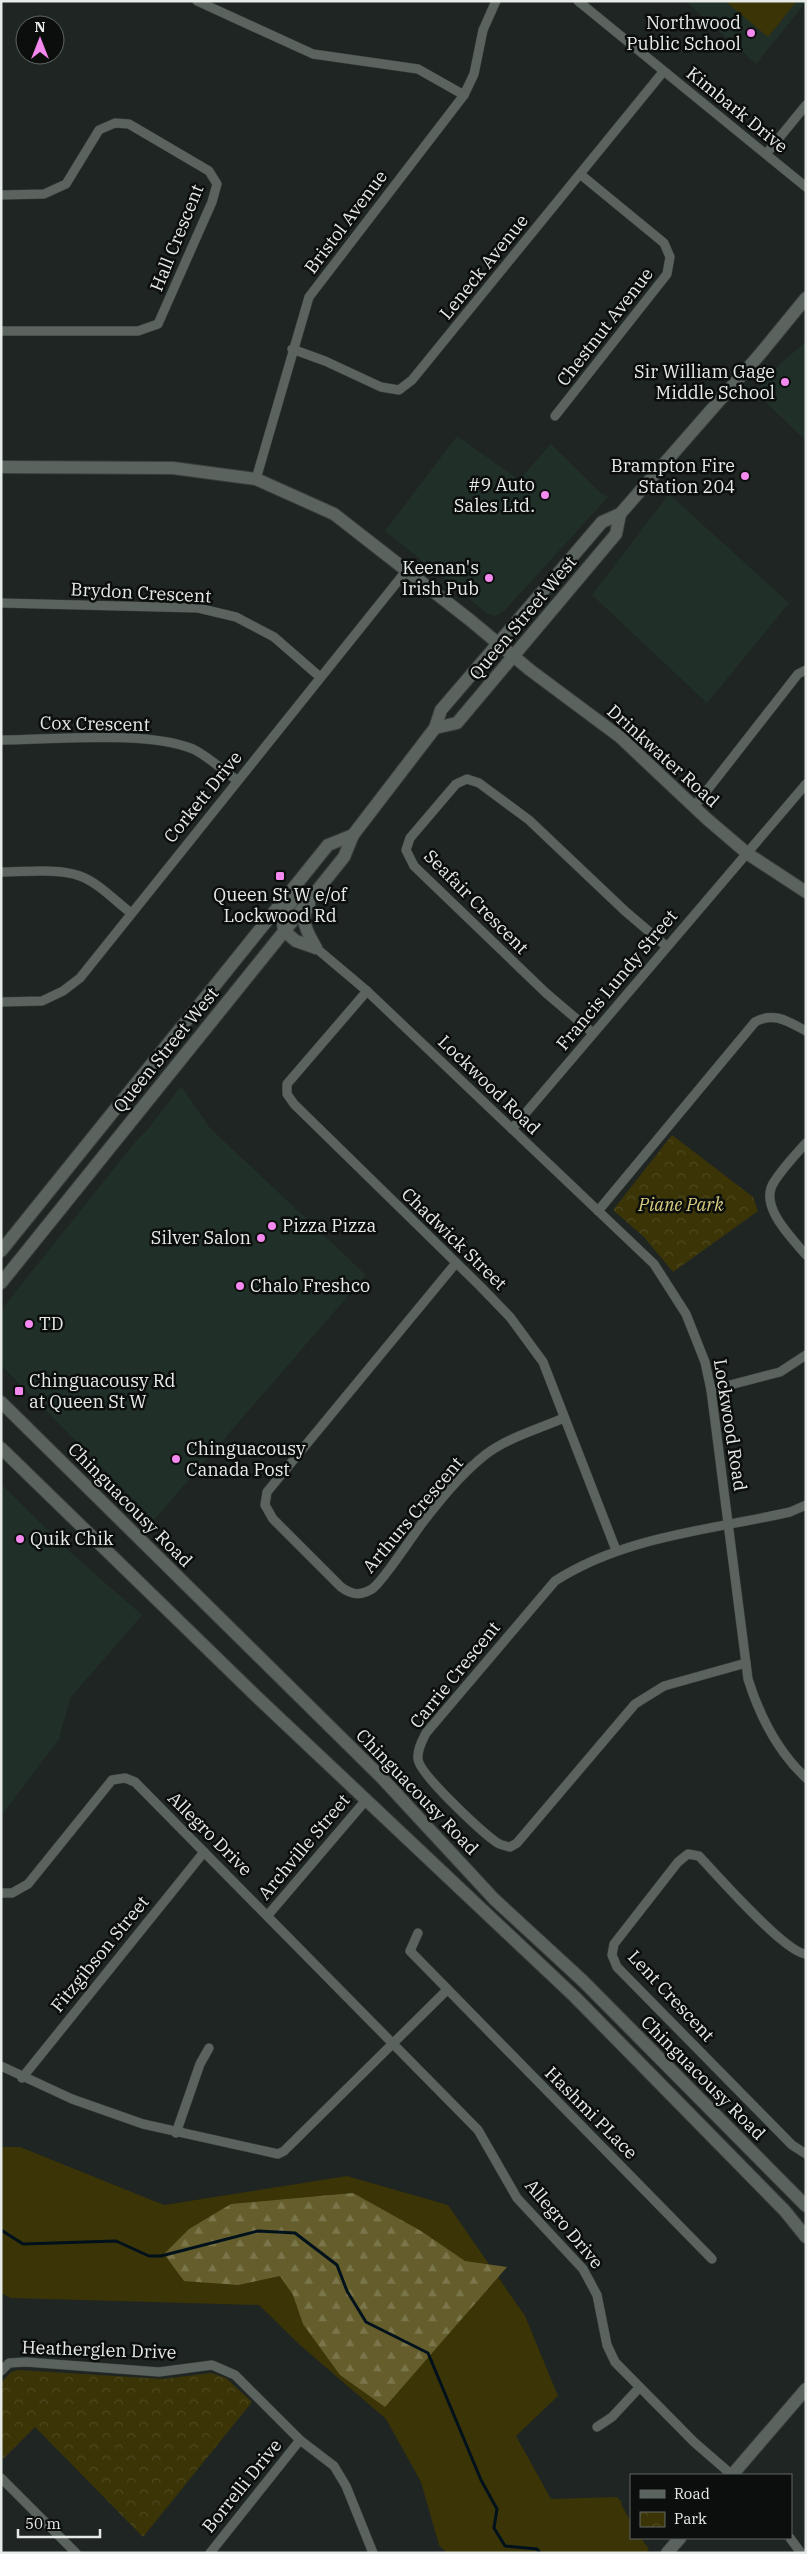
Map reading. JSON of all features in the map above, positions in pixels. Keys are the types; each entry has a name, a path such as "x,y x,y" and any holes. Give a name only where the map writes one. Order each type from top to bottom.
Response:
{"main road":[{"name":"Queen Street West","path":"1,1283 344,857 353,835 435,728 441,710 602,522 620,514 761,353 806,298"},
{"name":"Drinkwater Road","path":"1,466 173,468 256,479 334,514 620,737 694,807 748,854 806,892"},
{"name":"Queen Street West","path":"435,728 456,723 514,656 616,534 620,514"},
{"name":"Queen Street West","path":"1,1251 328,845 353,835"},
{"path":"316,948 296,942 284,931 282,914 331,855 328,845"},
{"path":"316,948 304,922 304,911 325,886 326,879"},
{"path":"130,1090 146,1102"},
{"name":"Chinguacousy Road","path":"1,1402 381,1777 494,1899 583,1981 806,2206"},
{"name":"Chinguacousy Road","path":"1,1448 366,1800 574,1997 785,2211 806,2237"},
{"path":"733,2474 806,2389"},
{"path":"667,2553 679,2539"}],"street":[{"path":"197,1 313,54 418,69 464,95"},
{"name":"Bristol Avenue","path":"256,479 292,349 309,297 464,95 474,74 482,30 496,1"},
{"name":"Kimbark Drive","path":"578,1 806,187"},
{"name":"Leneck Avenue","path":"292,349 325,360 381,387 399,390 412,380 664,72"},
{"path":"766,154 806,105"},
{"name":"Hall Crescent","path":"1,195 44,194 66,184 100,130 115,123 129,124 209,171 217,184 212,202 158,324 138,331 1,331"},
{"name":"Chestnut Avenue","path":"555,416 667,274 670,257 664,243 580,174"},
{"name":"Corkett Drive","path":"1,1002 42,1001 63,991 80,978 406,571"},
{"name":"Brydon Crescent","path":"1,603 198,608 236,617 274,637 320,676"},
{"path":"694,807 798,674 806,670"},
{"name":"Cox Crescent","path":"1,740 138,739 166,742 194,750 237,780"},
{"name":"Seafair Crescent","path":"593,1033 546,993 414,866 406,850 410,838 450,791 462,780 467,779 479,783 529,820 625,911 666,946"},
{"name":"Francis Lundy Street","path":"512,1129 806,784"},
{"path":"1,872 63,872 80,875 131,913"},
{"name":"Lockwood Road","path":"316,948 368,991 654,1264 686,1314 705,1362 711,1390 746,1664 756,1704 765,1722 806,1778"},
{"name":"Chadwick Street","path":"368,991 287,1084 287,1094 294,1104 328,1139 510,1316 544,1362 616,1550"},
{"path":"598,1211 755,1022 761,1018 775,1017 806,1031"},
{"path":"806,1143 773,1183 770,1198 782,1226 806,1255"},
{"name":"Arthurs Crescent","path":"456,1263 267,1492 265,1506 273,1519 341,1587 351,1594 359,1594 374,1588 424,1521 464,1474 486,1454 564,1418"},
{"path":"711,1390 780,1372 806,1355"},
{"name":"Carrie Crescent","path":"746,1664 664,1686 636,1704 516,1843 510,1847 497,1843 454,1805 420,1768 417,1758 419,1746 432,1726 555,1581 575,1568 616,1550 790,1512 806,1505"},
{"name":"Allegro Drive","path":"1,1892 12,1894 28,1884 107,1785 119,1777 135,1782 478,2130 518,2198 583,2269 597,2295 611,2354 615,2362 694,2442 731,2474"},
{"name":"Archville Street","path":"268,1915 366,1800"},
{"name":"Fitzgibson Street","path":"22,2078 204,1852"},
{"name":"Lent Crescent","path":"806,1954 795,1951 779,1938 699,1856 688,1854 678,1862 614,1944 612,1955 617,1967 792,2146 806,2154"},
{"name":"Hashmi PLace","path":"418,1933 410,1951 712,2259"},
{"path":"1,2066 22,2078 104,2111 176,2133 270,2154 284,2151 447,1990"},
{"path":"176,2133 200,2064 209,2048"},
{"name":"Heatherglen Drive","path":"1,2371 9,2364 26,2362 159,2372 203,2366 219,2367 235,2375 300,2440 334,2466 340,2475 374,2553"},
{"path":"597,2427 612,2417 640,2388"},
{"name":"Borrelli Drive","path":"210,2553 300,2440"},
{"path":"1,2478 76,2553"},
{"path":"791,2539 801,2553"}],"shaded area":[{"name":"Northwood Public School","path":"685,1 806,1 806,2 756,64"},
{"name":"Sir William Gage Middle School","path":"806,342 806,441 755,392 781,363"},
{"path":"457,436 519,480 551,444 602,494 608,497 505,610 495,616 488,614 385,531"},
{"path":"669,494 789,603 707,703 592,595"},
{"path":"181,1086 210,1128 366,1275 154,1520 1,1365 1,1310"},
{"path":"1,1484 71,1553 142,1615 70,1698 59,1739 1,1816"}],"green space":[{"path":"725,1 797,1 768,37"},
{"name":"Piane Park","path":"672,1135 753,1197 758,1211 673,1272 644,1237 613,1210"},
{"path":"1,2147 20,2147 164,2205 347,2176 448,2205 525,2316 558,2396 516,2436 551,2499 617,2497 622,2502 621,2504 630,2520 630,2539 642,2539 649,2549 646,2553 447,2553 439,2545 421,2482 386,2419 301,2346 259,2305 11,2298 1,2293"},
{"path":"353,2193 421,2231 465,2261 507,2267 385,2407 340,2375 303,2324 293,2295 280,2276 238,2285 184,2281 164,2254 189,2229 231,2204"},
{"path":"19,2370 163,2379 211,2373 226,2378 252,2402 143,2537 35,2427 3,2459 1,2457 1,2383 11,2372"}],"waterway":[{"path":"1,2230 23,2244 116,2241 149,2256 161,2256 258,2231 295,2233 337,2265 347,2291 366,2322 428,2353 481,2480 497,2509 494,2528 505,2546 537,2549 540,2553"}],"place":[{"name":"Northwood Public School","path":"751,33"},
{"name":"Sir William Gage Middle School","path":"785,382"},
{"name":"Brampton Fire Station 204","path":"745,476"},
{"name":"#9 Auto Sales Ltd.","path":"545,495"},
{"name":"Keenan's Irish Pub","path":"489,578"},
{"name":"Queen St W e/of Lockwood Rd","path":"280,876"},
{"name":"Pizza Pizza","path":"272,1226"},
{"name":"Silver Salon","path":"261,1238"},
{"name":"Chalo Freshco","path":"240,1286"},
{"name":"TD","path":"29,1324"},
{"name":"Chinguacousy Rd at Queen St W","path":"19,1391"},
{"name":"Chinguacousy Canada Post","path":"176,1459"},
{"name":"Quik Chik","path":"20,1539"}]}
